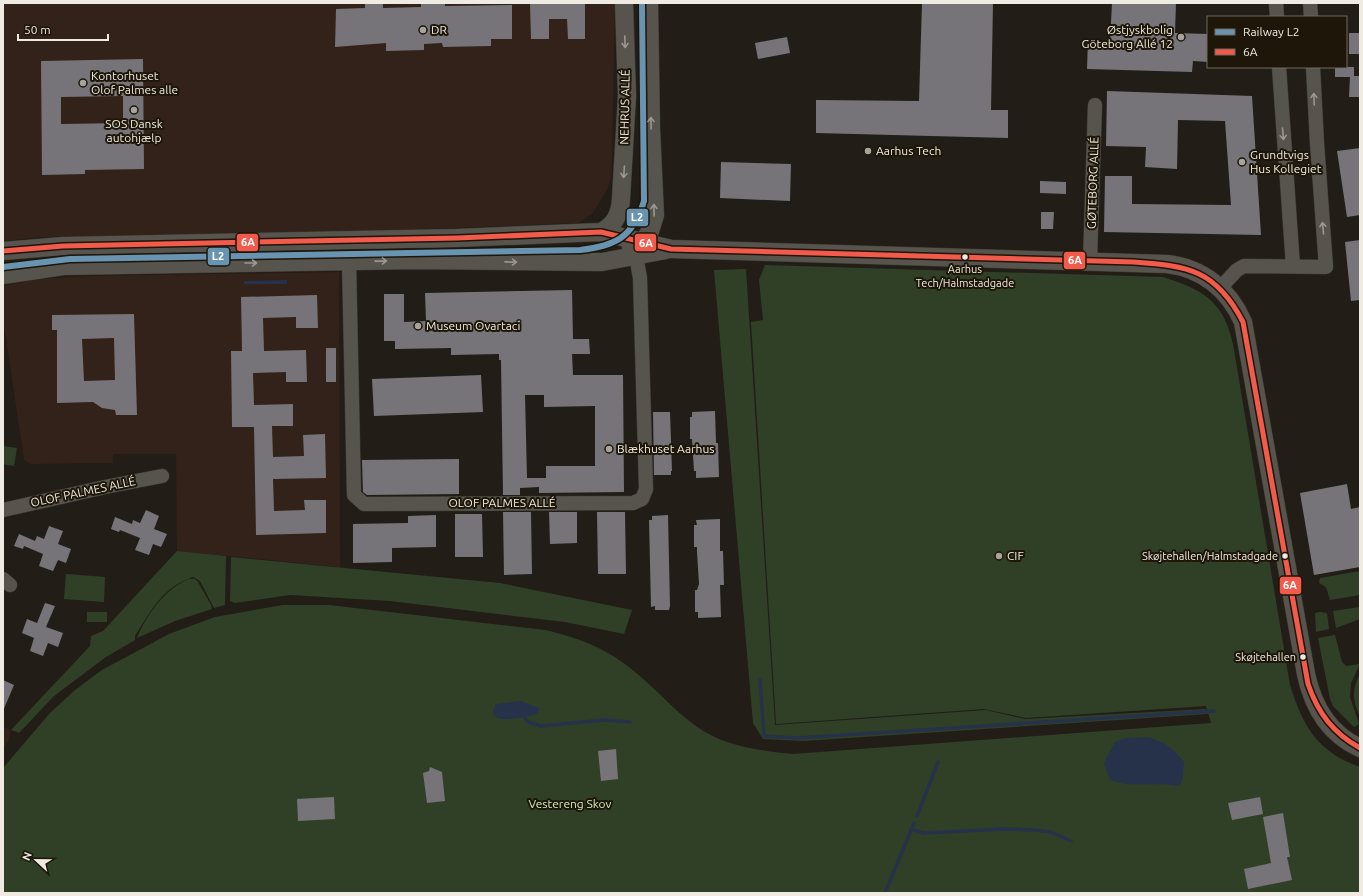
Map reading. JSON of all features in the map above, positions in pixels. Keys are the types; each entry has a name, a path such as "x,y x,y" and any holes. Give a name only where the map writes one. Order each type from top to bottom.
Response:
{"street":[{"name":"NEHRUS ALLÉ","path":"601,232 613,223 620,210 624,170 627,96 624,3"},
{"name":"NEHRUS ALLÉ","path":"640,249 652,226 655,215 651,129 649,3"},
{"path":"1276,3 1277,16"},
{"path":"1310,3 1311,16"},
{"path":"1279,68 1293,266"},
{"path":"1220,288 1237,270 1244,266 1326,267 1317,150 1313,68"},
{"name":"GØTEBORG ALLÉ","path":"1090,261 1095,105"},
{"path":"3,252 63,246 457,238 601,232 622,237 640,249"},
{"path":"3,275 63,266 417,260 589,263 640,249 1090,261 1176,265 1206,276 1220,288 1236,308 1246,333 1306,674 1312,697 1322,715 1334,730 1341,737 1360,748"},
{"name":"OLOF PALMES ALLÉ","path":"349,261 354,495 358,500 364,504 634,503 642,499 646,489 640,249"},
{"name":"OLOF PALMES ALLÉ","path":"3,510 162,476"}],"shaded area":[{"path":"3,3 615,3 611,178 607,190 592,214 578,223 407,230 40,237 3,241"},
{"path":"339,272 340,567 177,551 176,454 113,454 113,463 31,464 24,460 3,318 3,286 37,279 92,276"},
{"path":"3,727 11,730 8,742 3,748"}],"green space":[{"name":"Vestereng Skov","path":"765,265 1163,277 1200,292 1217,307 1229,329 1233,344 1290,685 1300,713 1314,736 1333,754 1360,767 1360,893 3,893 3,768 50,713 75,690 102,670 169,634 215,617 283,605 329,605 545,630 570,637 593,645 625,664 644,679 686,719 705,732 725,741 748,748 793,754 1211,723 1206,706 1026,718 984,709 776,724 751,322 763,320 759,280"},
{"path":"746,269 775,725 986,710 1025,719 1206,709 1208,714 803,741 763,739 753,723 714,270"},
{"path":"3,446 17,448 14,466 3,464"},
{"path":"177,551 226,556 225,605 214,608 200,581 193,577 173,587 152,609 135,636 135,640 106,657 54,696 19,733 11,730 90,646 91,636 103,631"},
{"path":"231,557 500,583 632,610 624,634 565,622 390,601 290,595 235,603 230,601"},
{"path":"1360,571 1360,595 1330,600 1326,587 1319,583 1320,578"},
{"path":"66,574 105,577 104,602 64,599"},
{"path":"189,579 195,579 198,582 212,609 175,621 137,638 146,620 158,603 172,589"},
{"path":"1360,607 1360,619 1336,628 1333,611"},
{"path":"87,612 107,612 107,622 87,622"},
{"path":"1315,613 1327,613 1329,629 1316,632"},
{"path":"1335,635 1342,662 1346,666 1360,664 1351,683 1350,697 1359,724 1354,727 1333,706 1330,699 1318,638"},
{"path":"1360,674 1360,716 1354,700 1354,690"}],"water":[{"path":"287,280 287,284 244,284 244,281"},
{"path":"521,701 539,708 537,714 517,718 500,719 495,716 493,712 496,704"},
{"path":"1148,737 1160,741 1168,746 1184,762 1181,784 1176,786 1159,784 1135,785 1110,780 1104,763 1115,742 1126,738"}],"building":[{"name":"DR","path":"365,3 383,3 383,8 421,7 421,3 445,3 445,6 512,5 512,39 491,39 491,46 443,47 442,43 424,44 424,50 386,51 386,43 335,47 336,9 365,8"},
{"path":"585,3 585,39 568,39 567,19 549,19 549,39 531,39 530,4"},
{"name":"Aarhus Tech","path":"922,3 993,3 991,110 1008,110 1008,138 816,133 816,100 919,101"},
{"name":"Østjyskbolig Göteborg Allé 12","path":"1112,3 1176,3 1175,33 1207,34 1207,62 1193,61 1192,72 1087,69 1088,41 1110,42"},
{"path":"1349,33 1360,33 1360,54 1349,54"},
{"path":"787,37 790,53 758,59 755,43"},
{"name":"SOS Dansk autohjælp","path":"143,59 144,169 85,170 85,174 42,175 41,61","holes":["123,96 123,123 61,124 61,97"]},
{"path":"1354,67 1354,76 1360,76 1360,97 1349,97 1350,77 1335,77 1335,68"},
{"name":"Grundtvigs Hus Kollegiet","path":"1107,91 1252,96 1261,235 1104,232 1105,176 1132,176 1132,204 1231,205 1225,121 1178,120 1177,169 1145,167 1146,147 1106,146"},
{"path":"1360,148 1360,215 1347,217 1337,151"},
{"path":"721,162 791,164 790,201 720,198"},
{"path":"1040,181 1066,182 1066,194 1040,193"},
{"path":"1041,212 1054,212 1053,229 1041,229"},
{"path":"1360,240 1360,300 1351,301 1345,242"},
{"path":"572,290 573,339 589,339 590,354 572,354 573,375 623,375 624,492 539,493 539,487 520,488 520,495 503,495 501,360 499,360 499,354 451,355 451,348 395,349 395,341 384,341 384,294 404,294 404,322 426,321 425,293","holes":["525,395 544,395 544,407 595,406 595,466 546,466 546,478 527,478"]},
{"path":"317,295 318,328 296,328 296,317 263,318 264,351 306,350 307,382 286,382 286,372 253,373 254,405 293,404 293,426 272,426 273,457 304,456 303,435 325,434 326,478 273,479 274,511 305,510 304,500 326,500 326,533 256,535 254,427 232,427 231,351 242,351 241,297"},
{"path":"134,314 137,415 116,415 115,410 102,408 93,402 57,403 57,330 52,330 52,315","holes":["114,338 115,380 84,381 82,339"]},
{"path":"326,348 336,348 336,382 326,382"},
{"path":"481,375 483,412 374,416 372,379"},
{"path":"715,411 719,477 696,478 696,471 694,471 692,439 690,439 690,417 692,417 692,412"},
{"path":"653,412 670,412 671,475 654,475"},
{"path":"459,459 459,494 367,495 363,492 362,460"},
{"path":"1347,484 1351,509 1360,507 1360,567 1314,575 1300,493"},
{"path":"146,510 159,516 154,529 167,534 161,547 153,544 149,555 135,550 140,538 120,530 119,532 111,529 115,517 132,524 133,520 140,523"},
{"path":"503,512 531,512 532,574 504,575"},
{"path":"549,512 577,512 577,543 550,544"},
{"path":"597,512 625,512 626,574 598,574"},
{"path":"455,514 482,514 483,557 455,557"},
{"path":"436,515 436,547 392,548 392,562 353,563 353,524 408,523 408,516"},
{"path":"668,515 670,606 669,610 655,610 655,606 651,607 649,520 652,520 652,516"},
{"path":"720,519 720,551 723,551 724,585 720,585 721,617 698,618 698,612 695,612 695,590 697,590 699,584 697,547 694,547 694,525 697,525 696,520"},
{"path":"49,526 63,531 58,544 71,549 66,563 58,560 53,571 39,566 43,554 24,546 23,549 14,546 19,534 35,541 37,536 44,539"},
{"path":"45,603 55,606 46,627 63,633 58,647 48,643 43,656 30,651 34,638 22,633 27,619 37,623"},
{"path":"3,680 14,685 3,711"},
{"path":"616,749 618,779 601,781 598,751"},
{"path":"430,767 442,772 445,801 427,803 423,773 429,771"},
{"path":"334,797 335,819 298,821 297,799"},
{"path":"1260,797 1263,814 1232,820 1228,803"},
{"path":"1283,813 1290,857 1287,857 1292,880 1248,889 1244,869 1271,863 1263,817"}],"waterway":[{"path":"760,680 764,736 797,738 1214,711"},
{"path":"525,718 528,722 541,726 604,720 630,722"},
{"path":"917,816 938,762"},
{"path":"885,893 914,823"},
{"path":"911,829 924,833 1005,829 1033,830 1051,832 1071,841"}],"rail line":[{"name":"L2","path":"3,267 70,259 580,250 604,246 621,238 628,231 640,213 644,201 642,3"}],"transit line":[{"name":"6A","path":"3,251 63,246 457,238 601,232 671,249 1134,262 1186,269 1211,281 1222,291 1233,305 1243,322 1308,684 1322,713 1334,729 1360,748"}],"place":[{"name":"DR","path":"423,30"},
{"name":"Østjyskbolig Göteborg Allé 12","path":"1181,37"},
{"name":"Kontorhuset Olof Palmes alle","path":"83,83"},
{"name":"SOS Dansk autohjælp","path":"134,110"},
{"name":"Aarhus Tech","path":"868,151"},
{"name":"Grundtvigs Hus Kollegiet","path":"1242,162"},
{"name":"Aarhus Tech/Halmstadgade","path":"965,257"},
{"name":"Museum Ovartaci","path":"418,326"},
{"name":"Blækhuset Aarhus","path":"609,449"},
{"name":"CIF","path":"999,556"},
{"name":"Skøjtehallen/Halmstadgade","path":"1285,556"},
{"name":"Skøjtehallen","path":"1303,657"}]}
